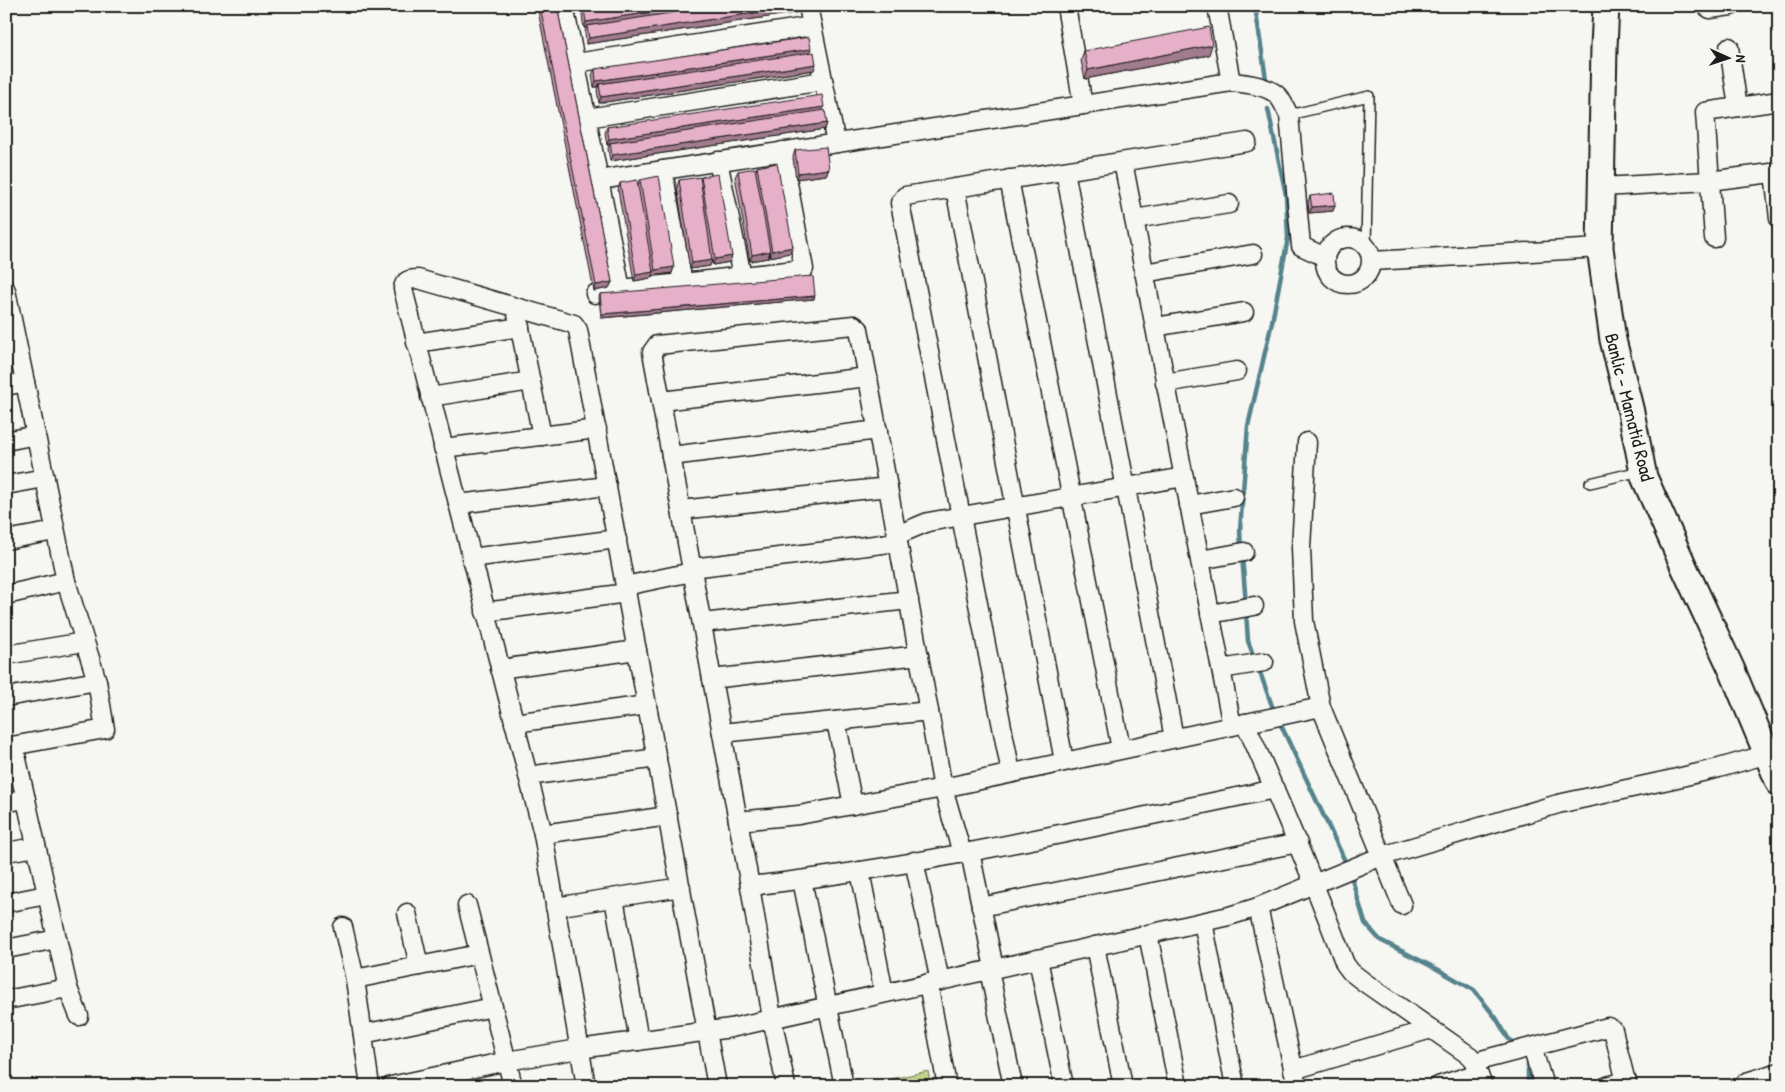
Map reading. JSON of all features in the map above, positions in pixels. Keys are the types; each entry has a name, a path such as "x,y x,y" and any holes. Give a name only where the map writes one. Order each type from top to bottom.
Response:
{"main road":[{"name":"Banlic - Mamatid Road","path":"1606,6 1600,248 1613,340 1643,471 1684,569 1732,670 1779,783"}],"street":[{"path":"564,6 621,289"},
{"path":"808,6 836,143"},
{"path":"1066,6 1084,105"},
{"path":"1217,6 1231,82"},
{"path":"1706,6 1710,9 1731,6"},
{"path":"576,63 812,26"},
{"path":"1729,47 1738,107"},
{"path":"587,118 823,81"},
{"path":"599,180 1231,82 1244,83 1262,87 1279,96 1289,115 1301,246 1325,257"},
{"path":"1714,238 1705,112 1779,100"},
{"path":"1011,773 900,203 905,196 1248,142"},
{"path":"595,294 621,289 804,269 782,151"},
{"path":"718,161 742,276"},
{"path":"1122,162 1221,669 1238,724 1275,789 1315,884 1344,964 1364,982 1470,1056 1478,1074"},
{"path":"663,170 683,283"},
{"path":"1065,170 1174,738"},
{"path":"1602,187 1709,181 1776,172 1779,219"},
{"path":"1009,179 1121,749"},
{"path":"955,188 1064,762"},
{"path":"1134,219 1230,204"},
{"path":"1346,238 1354,239 1369,254 1370,269 1367,276 1354,284 1338,283 1328,272 1325,265 1325,257 1333,244 1346,238"},
{"path":"1369,254 1600,248"},
{"path":"1144,273 1253,254"},
{"path":"586,1086 578,1049 543,834 416,343 403,289 406,281 418,279 516,309 574,324 577,327 717,1086"},
{"path":"6,290 11,339 25,382 66,581 97,681 105,729 10,746 26,799 68,988 79,1016"},
{"path":"516,309 542,436"},
{"path":"1155,327 1244,312"},
{"path":"786,1086 772,1018 750,886 652,352 657,345 854,325 859,329 943,788 966,853 981,907 1013,1086"},
{"path":"416,343 520,327"},
{"path":"1165,383 1237,371"},
{"path":"661,401 868,377"},
{"path":"430,396 531,381"},
{"path":"6,386 25,382"},
{"path":"443,448 596,429"},
{"path":"671,456 878,430"},
{"path":"6,441 36,435"},
{"path":"1307,442 1301,548 1304,621 1321,707 1402,905"},
{"path":"485,612 626,589 692,570 897,539 928,522 1184,477"},
{"path":"6,485 45,478"},
{"path":"458,504 607,486"},
{"path":"681,510 888,487"},
{"path":"1189,505 1234,496"},
{"path":"6,540 55,531"},
{"path":"471,558 617,539"},
{"path":"1200,560 1244,552"},
{"path":"6,594 66,581"},
{"path":"702,623 909,600"},
{"path":"1210,614 1254,606"},
{"path":"6,655 84,642"},
{"path":"500,669 637,650"},
{"path":"712,679 919,655"},
{"path":"1221,669 1264,662"},
{"path":"6,697 97,681"},
{"path":"514,723 647,706"},
{"path":"738,821 799,815 943,788 1321,707"},
{"path":"722,733 929,711"},
{"path":"836,721 853,805"},
{"path":"391,1086 507,1061 578,1049 731,1028 1229,916 1258,907 1382,856 1558,804 1692,775 1768,754"},
{"path":"528,776 657,758"},
{"path":"750,886 802,880 966,853 1275,789"},
{"path":"6,802 26,799"},
{"path":"543,834 668,816"},
{"path":"981,907 1298,842"},
{"path":"6,852 36,847"},
{"path":"914,862 934,982 947,1086"},
{"path":"860,871 884,993"},
{"path":"802,880 826,1006 844,1086"},
{"path":"555,907 681,887"},
{"path":"6,903 46,895"},
{"path":"614,898 639,1041"},
{"path":"468,906 513,1086"},
{"path":"1258,907 1295,1078 1431,1029"},
{"path":"407,913 419,966"},
{"path":"1203,922 1236,1086"},
{"path":"344,927 370,1086"},
{"path":"1148,934 1178,1086"},
{"path":"6,949 57,939"},
{"path":"1095,946 1123,1086"},
{"path":"354,979 479,954"},
{"path":"1038,959 1064,1086"},
{"path":"6,1000 68,988"},
{"path":"363,1034 493,1007"},
{"path":"1438,1086 1478,1074 1532,1047 1608,1027 1613,1030 1627,1083 1607,1086"},
{"path":"1532,1047 1544,1086"},
{"path":"1746,1082 1779,1072"}],"lane":[{"path":"1289,115 1369,96 1369,254"},
{"path":"1590,483 1643,471"}],"green space":[{"path":"928,1071 931,1086 863,1086 863,1085"}],"building":[{"path":"540,6 557,6 612,282 596,285"},
{"path":"608,6 692,6 586,22 584,10"},
{"path":"716,6 799,6 589,38 587,26"},
{"path":"1209,27 1212,45 1088,70 1084,51"},
{"path":"809,37 811,49 596,81 595,69"},
{"path":"814,52 816,64 601,97 599,84"},
{"path":"822,95 824,107 609,139 607,127"},
{"path":"825,110 827,123 612,155 610,143"},
{"path":"826,147 829,169 798,173 795,150"},
{"path":"777,163 793,247 772,251 757,167"},
{"path":"755,168 770,251 752,255 738,171"},
{"path":"718,174 732,256 715,259 701,177"},
{"path":"659,176 674,267 655,270 640,180"},
{"path":"700,177 712,260 692,263 679,180"},
{"path":"637,180 653,272 636,275 620,183"},
{"path":"1334,193 1335,205 1312,207 1310,196"},
{"path":"813,276 815,296 602,314 600,294"}],"waterway":[{"path":"1255,6 1266,79"},
{"path":"1241,549 1240,530 1248,426 1272,322 1288,238 1286,195 1268,109"},
{"path":"1242,556 1246,604"},
{"path":"1246,611 1248,641 1255,660"},
{"path":"1258,667 1275,714"},
{"path":"1279,721 1345,861"},
{"path":"1352,879 1365,923 1380,940 1474,990 1496,1018 1508,1038 1517,1047"},
{"path":"1528,1060 1528,1086"}]}
